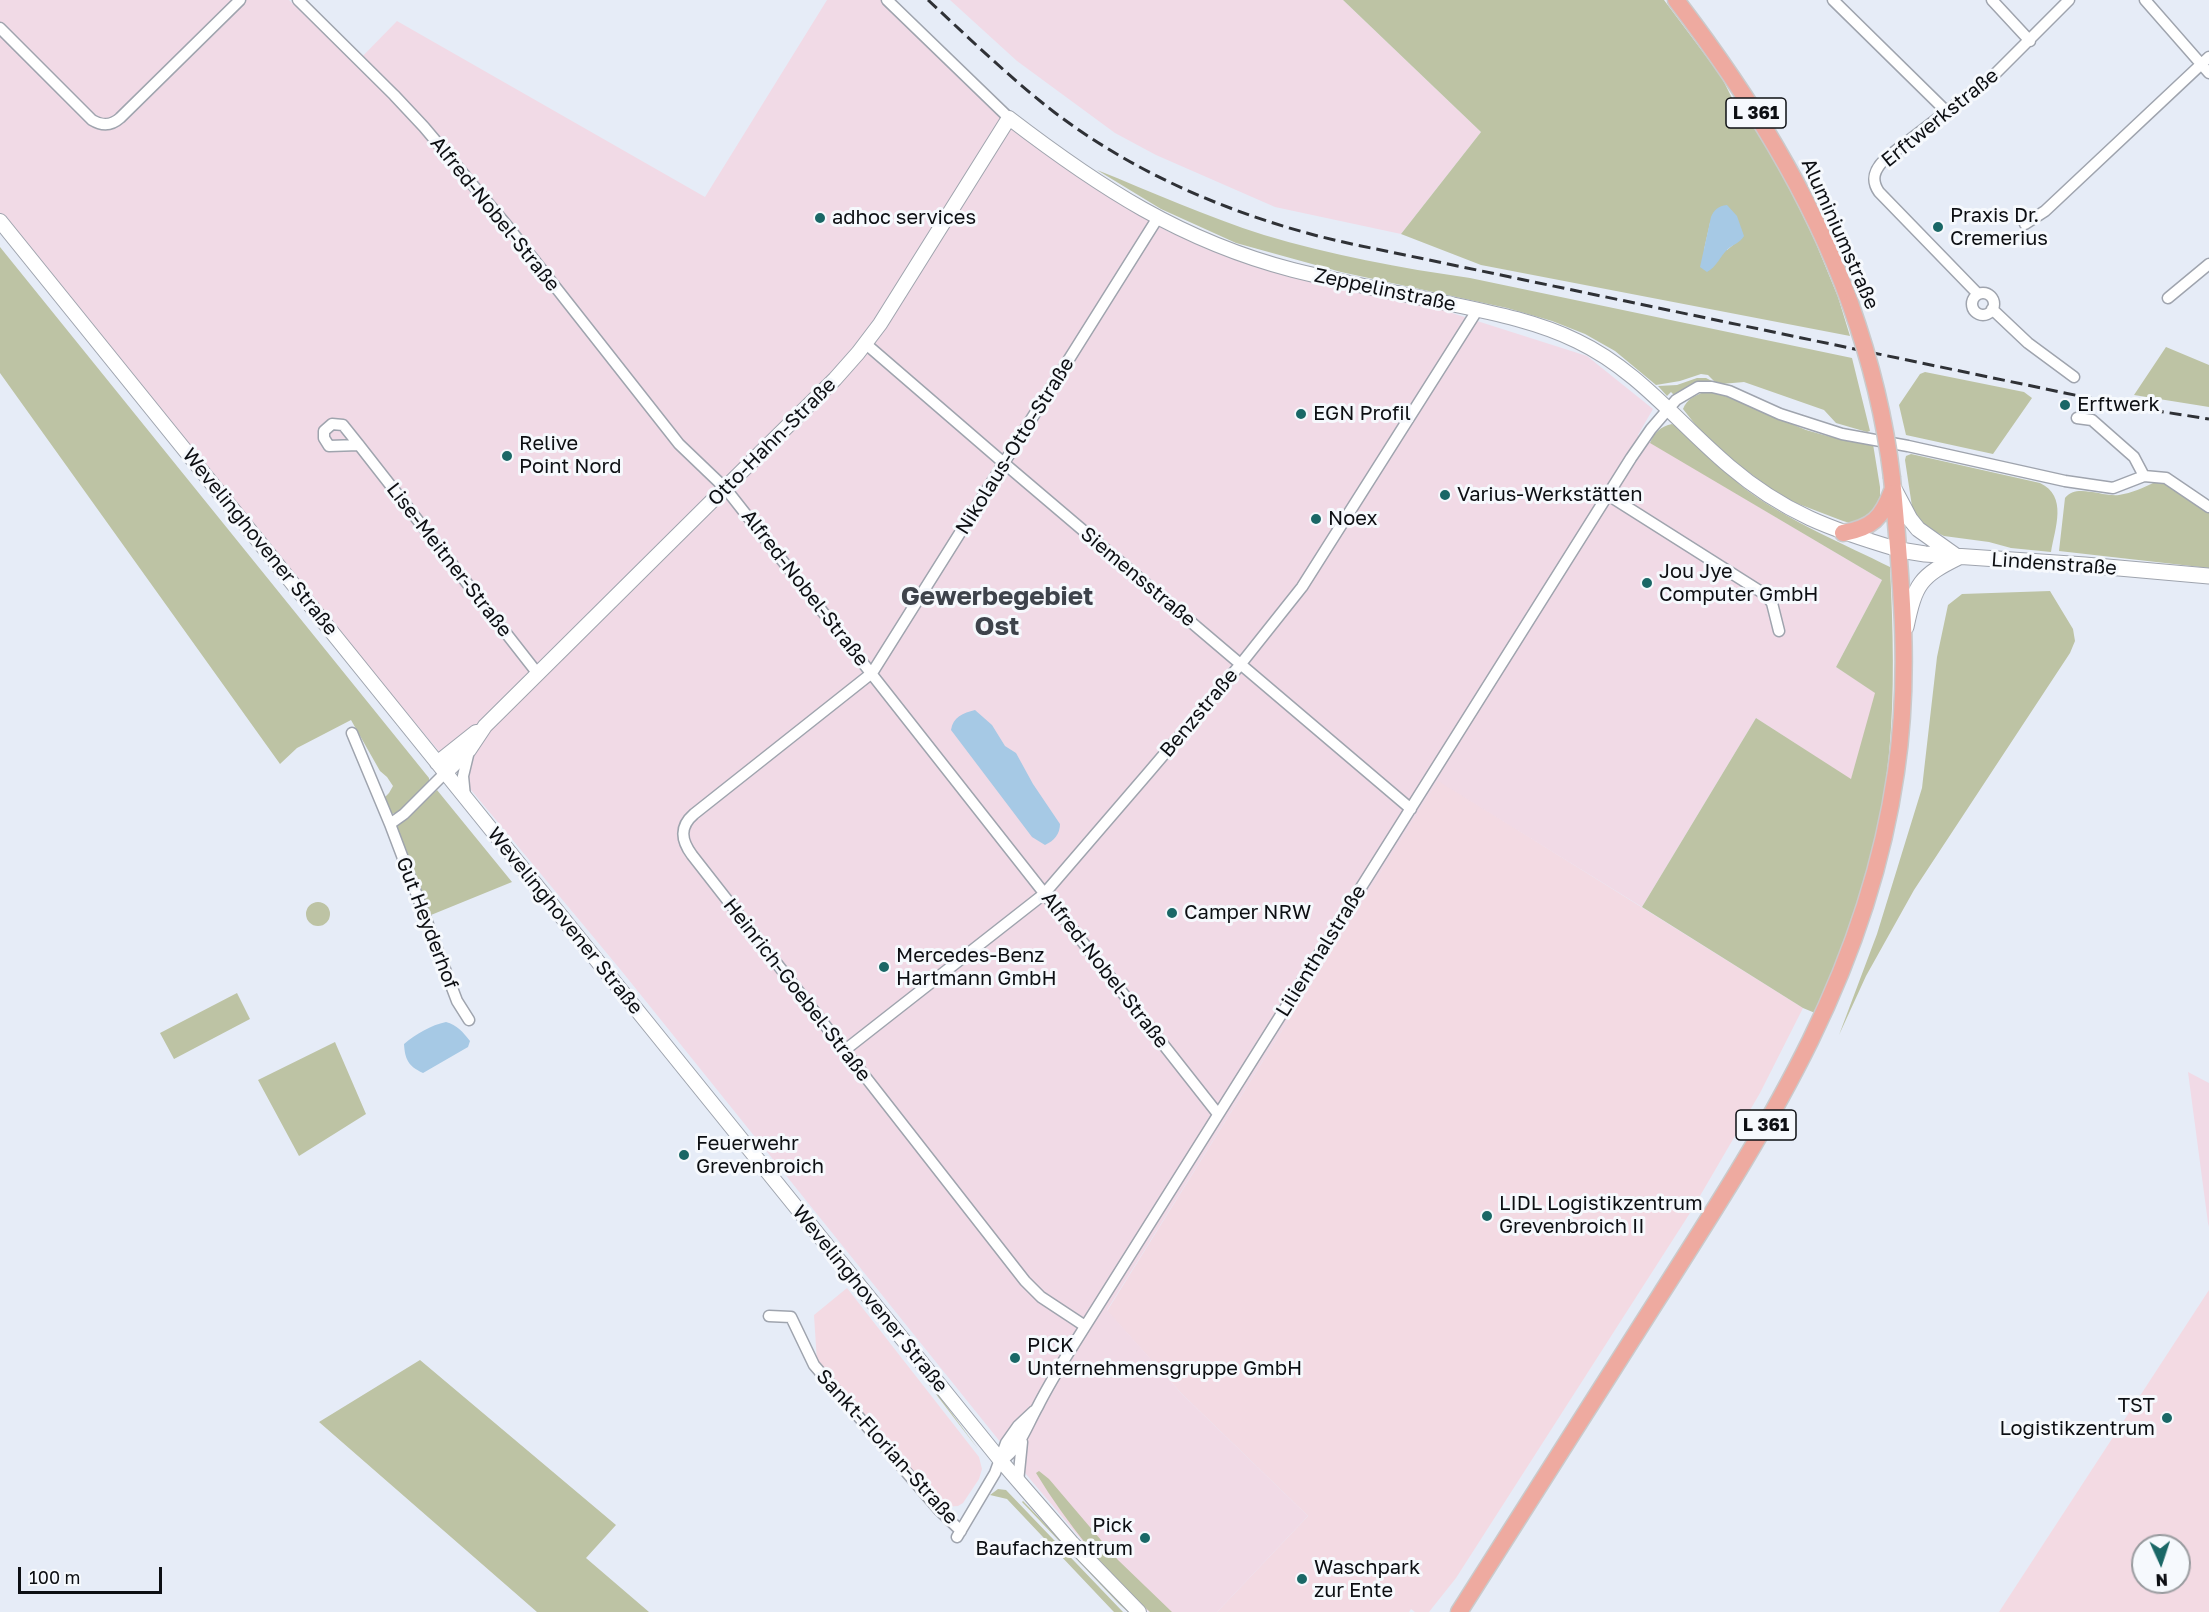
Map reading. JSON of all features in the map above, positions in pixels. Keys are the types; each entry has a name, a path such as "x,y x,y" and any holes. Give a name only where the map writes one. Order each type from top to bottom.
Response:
{"main road":[{"name":"Aluminiumstraße","path":"1676,0 1738,85 1783,156 1822,234 1850,303 1880,410 1893,483 1900,550"},
{"path":"1843,533 1859,530 1876,521 1885,510 1893,483"},
{"path":"1893,483 1915,526 1959,557 1938,567 1925,577 1912,604 1905,633"},
{"name":"Lindenstraße","path":"1900,550 1959,557 2209,576"},
{"name":"L 361","path":"1459,1612 1749,1154 1790,1083 1830,1002 1862,916 1888,818 1900,742 1905,633 1900,550"}],"street":[{"path":"0,28 92,120 108,124 115,122 128,111 240,0"},
{"name":"Alfred-Nobel-Straße","path":"298,0 424,128 509,228 679,444 726,489 1218,1114"},
{"name":"Zeppelinstraße","path":"887,0 1009,118 1094,179 1158,219 1216,245 1275,265 1478,309 1539,326 1585,345 1619,365 1669,407 1715,453 1749,482 1806,518 1843,533 1900,550"},
{"path":"1833,0 1947,112"},
{"path":"1992,0 2030,41"},
{"name":"Erftwerkstraße","path":"1992,309 1991,297 1985,293 1978,294 1965,287 1879,192 1874,183 1875,173 1883,161 1994,75 2069,0"},
{"path":"2025,224 2045,211 2206,65 2145,0"},
{"name":"Otto-Hahn-Straße","path":"441,768 726,489 835,379 866,344 1009,118"},
{"name":"Nikolaus-Otto-Straße","path":"872,673 1158,219"},
{"name":"Wevelinghovener Straße","path":"0,221 1018,1482 1072,1544 1139,1612"},
{"path":"2168,298 2209,264"},
{"name":"Erftwerkstraße","path":"1978,294 1972,303 1976,312 1983,314 1992,309"},
{"name":"Benzstraße","path":"845,1050 1044,894 1240,665 1294,599 1319,564 1478,309"},
{"name":"Erftwerkstraße","path":"1992,309 2028,343 2074,377"},
{"name":"Siemensstraße","path":"866,344 1411,809"},
{"name":"Lilienthalstraße","path":"1001,1461 1012,1453 1022,1439 1036,1409 1085,1326 1608,495 1651,429 1669,407 1691,390 1698,387 1712,387 1780,414 1842,434 1908,446 2065,481 2113,488 2144,476"},
{"path":"2077,418 2092,420 2134,457 2144,476 2166,478 2209,507"},
{"name":"Lise-Meitner-Straße","path":"359,445 538,674"},
{"path":"1608,495 1766,595 1772,603 1779,631"},
{"name":"Heinrich-Goebel-Straße","path":"872,673 694,814 686,822 682,832 684,843 1025,1281 1049,1303 1085,1326"},
{"name":"Otto-Hahn-Straße","path":"465,798 463,776 469,750 485,726"},
{"name":"Gut Heyderhof","path":"352,733 390,824 457,1001 469,1020"},
{"name":"Otto-Hahn-Straße","path":"441,768 469,750"},
{"path":"390,824 404,814 441,768"},
{"name":"Sankt-Florian-Straße","path":"769,1316 791,1317 814,1365 959,1534"},
{"name":"Lilienthalstraße","path":"959,1534 1001,1461 1006,1443 1036,1409"},
{"name":"Lilienthalstraße","path":"1018,1482 1022,1439"}],"shaded area":[{"path":"0,0 289,0 355,64 397,21 705,197 827,0 882,0 991,108 1035,145 1128,208 1169,232 1269,270 1334,287 1430,306 1587,356 1653,409 1638,435 1882,580 1836,667 1876,693 1851,780 1756,718 1642,907 1438,781 1107,1310 1181,1393 1308,1516 1217,1612 1149,1612 1125,1591 1030,1479 620,969 377,677 0,214"},
{"path":"950,0 1343,0 1481,132 1401,234 1275,207 1156,155 1115,133 1017,61"},
{"path":"1438,780 1803,1008 1760,1093 1690,1213 1456,1578 1429,1612 1415,1612 1411,1609 1409,1612 1217,1612 1308,1516 1181,1393 1107,1311"},
{"path":"2188,1072 2209,1083 2209,1227 2208,1223"},
{"path":"847,1288 979,1457 982,1469 979,1479 963,1503 958,1506 944,1507 939,1504 817,1362 814,1315"},
{"name":"TST Logistikzentrum","path":"2209,1290 2209,1612 1999,1612"}],"green space":[{"path":"1343,0 1664,0 1721,76 1743,120 1757,130 1789,187 1838,297 1850,336 1481,265 1401,234 1481,132","holes":["1710,223 1733,245 1727,250 1704,250"]},
{"path":"1097,170 1222,220 1264,235 1315,249 1470,278 1852,358 1870,431 1836,423 1824,410 1744,382 1721,384 1708,375 1701,374 1680,381 1656,385 1615,351 1585,334 1552,321 1507,308 1341,272 1236,243 1161,209"},
{"path":"0,247 429,778 429,782 397,813 391,814 382,800 393,786 380,771 351,720 297,748 280,764 0,373"},
{"path":"2166,347 2209,365 2209,407 2134,395"},
{"path":"1925,372 2024,392 2032,398 1993,454 1906,435 1899,405 1920,374"},
{"path":"1697,378 1712,381 1696,382 1674,395 1671,392 1667,396 1658,386 1677,385"},
{"path":"1704,392 1725,396 1806,430 1873,444 1880,501 1870,518 1853,524 1796,503 1777,493 1728,457 1702,433 1683,409 1691,398"},
{"path":"1672,424 1692,438 1738,483 1764,502 1817,532 1890,567 1893,684 1885,787 1871,854 1852,919 1815,1013 1803,1008 1642,907 1756,718 1851,779 1875,693 1836,667 1882,580 1650,443 1658,430"},
{"path":"1911,454 2040,483 2049,489 2057,504 2058,513 2051,552 2011,548 1989,542 1944,536 1925,527 1913,513 1905,460 1906,456"},
{"path":"2155,482 2168,482 2209,510 2209,568 2059,551 2065,498 2070,494 2082,491 2119,495"},
{"path":"2050,591 2073,629 2075,641 2070,653 1914,890 1866,976 1839,1035 1877,934 1922,788 1937,657 1948,605 1962,594"},
{"path":"437,790 512,882 431,915 396,826"},
{"path":"318,902 326,906 330,914 326,922 318,926 310,922 306,914 310,906"},
{"path":"237,993 250,1019 174,1059 160,1033"},
{"path":"335,1042 366,1114 299,1156 258,1080"},
{"path":"696,1094 918,1367 978,1449 883,1325"},
{"path":"420,1360 616,1525 586,1558 649,1612 537,1612 319,1422"},
{"path":"1039,1471 1049,1479 1118,1560 1172,1612 1150,1612 1118,1581 1061,1511 1036,1473"},
{"path":"998,1489 1006,1490 1123,1612 1114,1612 1007,1499 990,1495"},
{"path":"1023,1501 1131,1612 1119,1604"}],"water":[{"path":"1727,205 1737,216 1744,236 1728,249 1707,272 1700,267 1711,217 1721,206"},
{"path":"975,710 992,725 1005,746 1016,753 1033,784 1060,824 1058,834 1045,845 1032,837 951,730 959,716"},
{"path":"446,1022 457,1027 465,1035 470,1041 468,1047 423,1073 414,1068 408,1062 404,1044 424,1030"}],"railway":[{"path":"928,0 1022,86 1083,133 1174,185 1273,223 1368,247 2132,407 2209,419"}],"place":[{"name":"adhoc services","path":"820,218"},
{"name":"Praxis Dr. Cremerius","path":"1938,227"},
{"name":"Erftwerk","path":"2065,405"},
{"name":"EGN Profil","path":"1301,414"},
{"name":"Relive Point Nord","path":"507,456"},
{"name":"Varius-Werkstätten","path":"1445,495"},
{"name":"Noex","path":"1316,519"},
{"name":"Jou Jye Computer GmbH","path":"1647,583"},
{"name":"Camper NRW","path":"1172,913"},
{"name":"Mercedes-Benz Hartmann GmbH","path":"884,967"},
{"name":"Feuerwehr Grevenbroich","path":"684,1155"},
{"name":"LIDL Logistikzentrum Grevenbroich II","path":"1487,1216"},
{"name":"PICK Unternehmensgruppe GmbH","path":"1015,1358"},
{"name":"TST Logistikzentrum","path":"2167,1418"},
{"name":"Pick Baufachzentrum","path":"1145,1538"},
{"name":"Waschpark zur Ente","path":"1302,1579"}],"district":[{"name":"Gewerbegebiet Ost","path":"997,612"}]}
